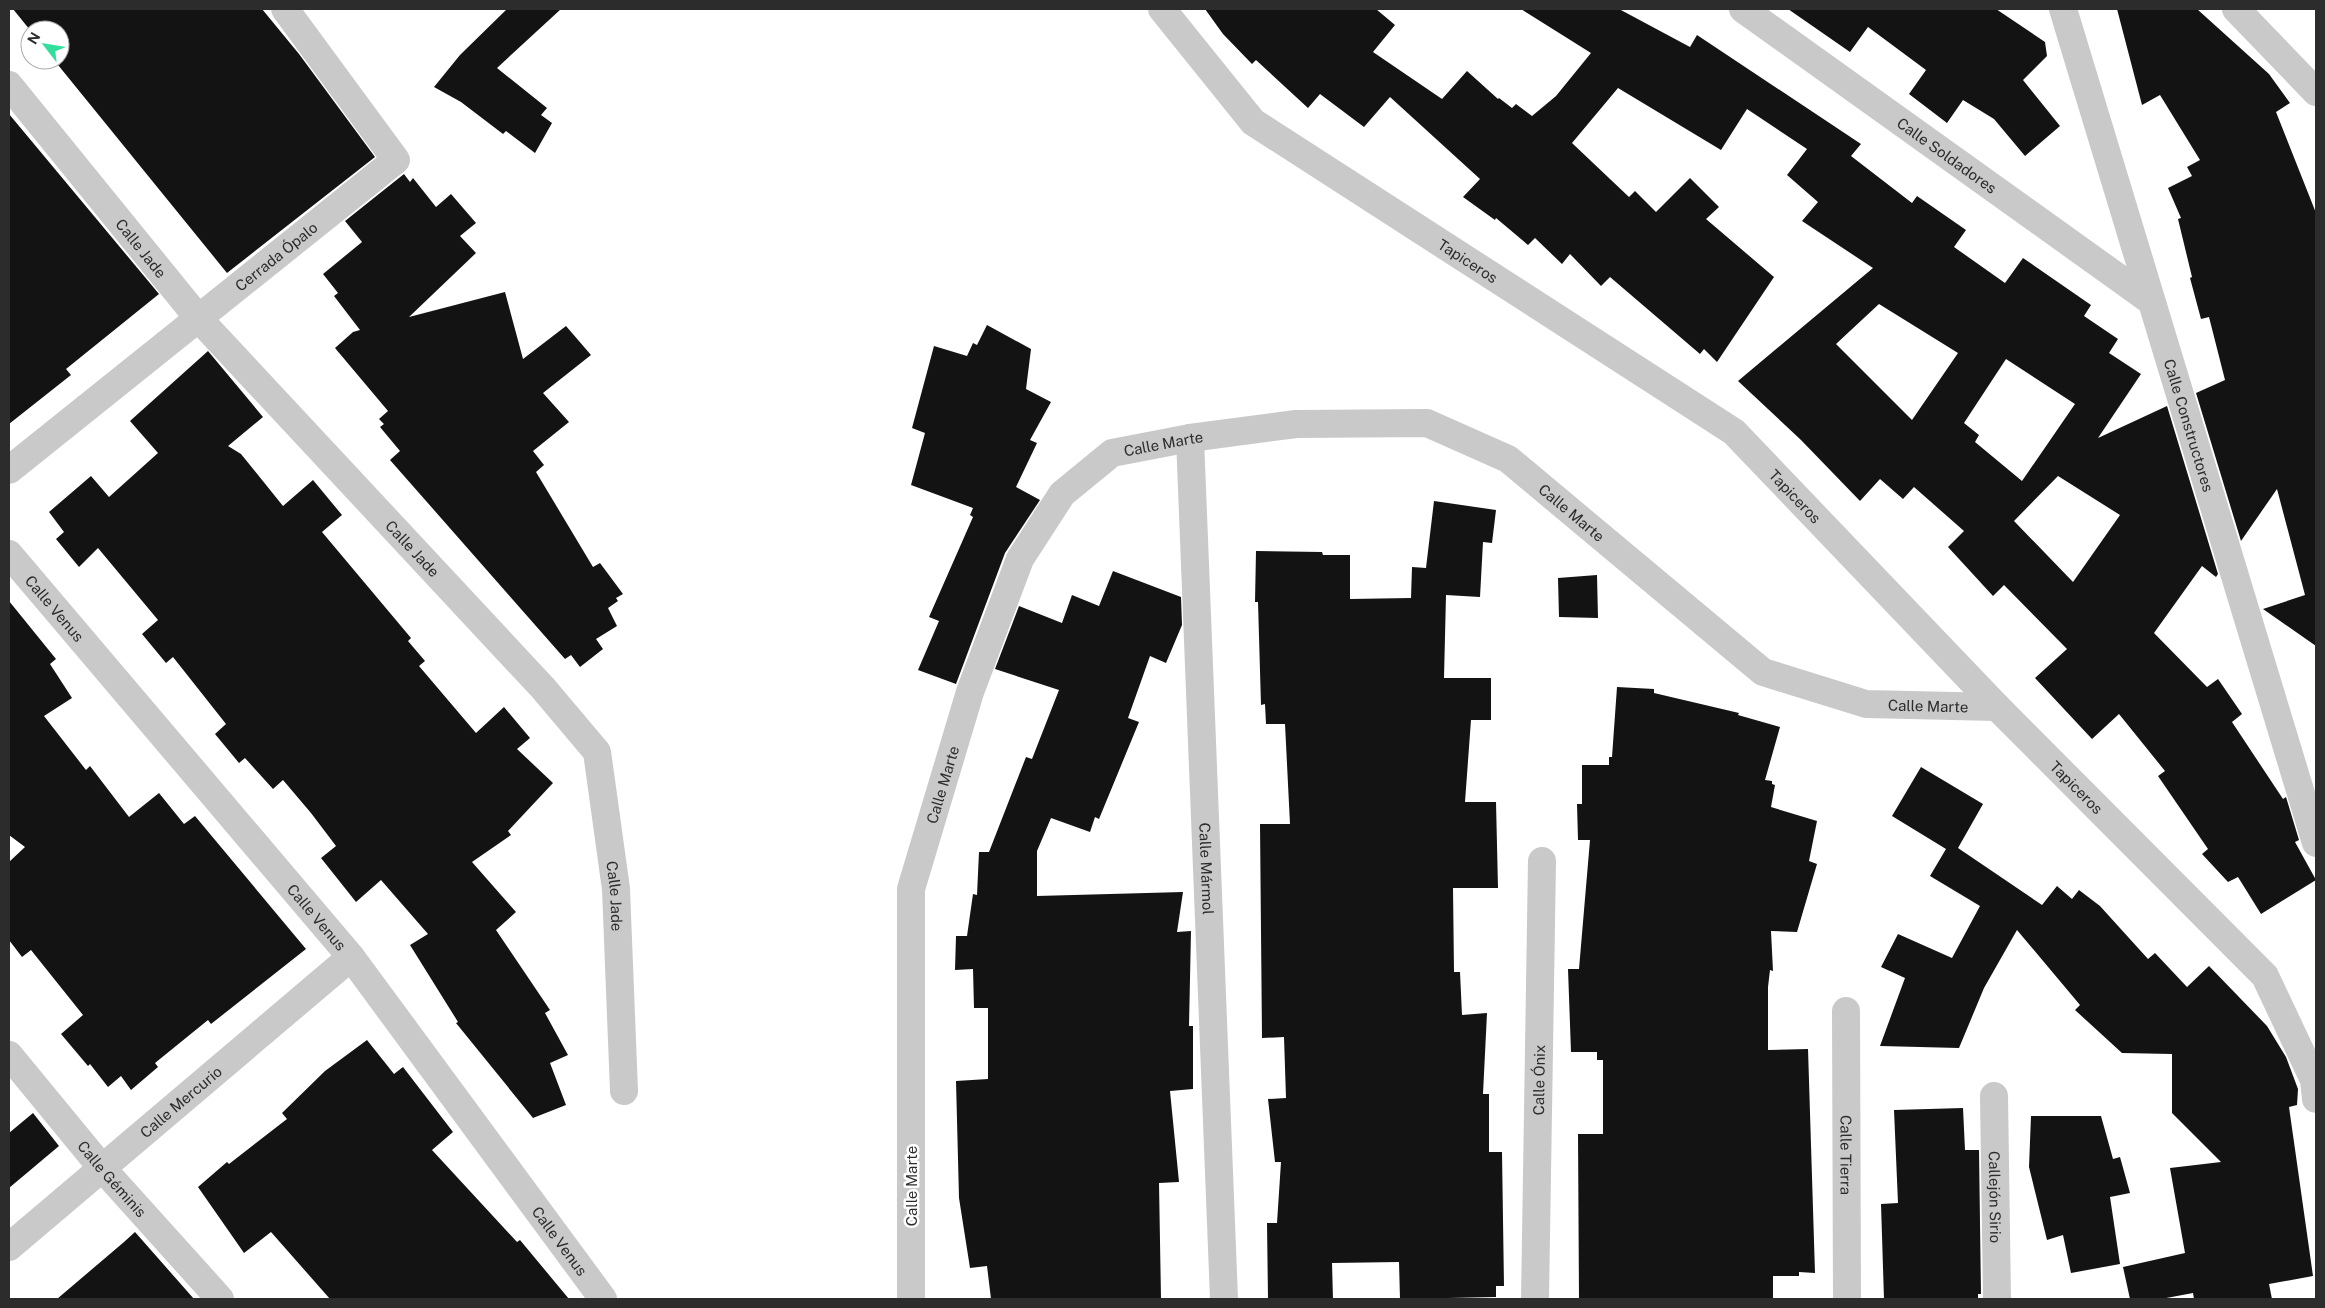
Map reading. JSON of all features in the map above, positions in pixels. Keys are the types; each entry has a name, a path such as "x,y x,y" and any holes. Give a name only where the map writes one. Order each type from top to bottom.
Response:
{"street":[{"name":"Cerrada Ópalo","path":"9,470 396,160 286,9"},
{"name":"Tapiceros","path":"1162,9 1253,122 1734,432 1996,707 2265,976 2314,1080 2316,1099"},
{"name":"Calle Soldadores","path":"1743,9 2151,301"},
{"name":"Calle Constructores","path":"2063,9 2316,843"},
{"path":"2236,9 2316,92"},
{"name":"Calle Jade","path":"9,85 199,319 543,688 597,752 616,889 624,1091"},
{"name":"Calle Marte","path":"911,1299 912,889 970,692 1020,559 1062,494 1112,453 1190,438 1296,424 1427,423 1508,460 1763,672 1866,704 1996,707"},
{"name":"Calle Mármol","path":"1190,438 1224,1299"},
{"name":"Calle Venus","path":"9,554 351,957 603,1299"},
{"name":"Calle Ónix","path":"1535,1299 1542,861"},
{"name":"Calle Mercurio","path":"9,1247 351,957"},
{"name":"Calle Tierra","path":"1846,1011 1847,1299"},
{"name":"Calle Géminis","path":"9,1055 102,1168 220,1299"},
{"name":"Callejón Sirio","path":"1994,1096 1996,1299"}],"building":[{"path":"13,9 262,9 299,54 375,157 227,273 62,70 70,70 70,20 22,20"},
{"path":"507,9 561,9 497,68 547,108 541,115 552,123 535,153 506,131 503,134 461,102 434,87 460,55"},
{"path":"1205,9 1376,9 1395,25 1373,52 1442,99 1467,71 1498,99 1512,108 1516,104 1532,116 1556,96 1591,53 1521,9 1619,9 1690,47 1697,35 1861,144 1851,156 1912,203 1917,196 1966,230 1954,247 2005,283 2023,258 2091,305 2084,316 2118,339 2109,353 2141,374 2098,438 2167,406 2218,574 2216,577 2202,566 2154,633 2207,687 2218,679 2242,714 2232,722 2283,799 2286,797 2299,840 2295,842 2316,880 2261,914 2238,877 2228,882 2202,854 2208,849 2158,776 2165,771 2119,714 2092,739 2035,678 2067,649 2004,585 1993,596 1948,547 1964,531 1914,487 1903,499 1880,479 1860,501 1801,440 1738,381 1873,268 1802,221 1818,202 1787,175 1807,149 1747,109 1721,150 1618,88 1572,143 1629,197 1635,191 1656,212 1690,178 1719,207 1706,219 1774,277 1717,362 1704,349 1700,354 1610,277 1601,286 1570,254 1562,264 1535,238 1528,245 1496,218 1495,220 1463,197 1480,179 1390,97 1364,127 1320,94 1308,108 1256,60 1252,64 1223,34","holes":["1879,304 1958,353 1912,420 1836,344","2006,359 2075,404 2022,481 1975,442 1979,435 1964,423","2058,476 2120,515 2073,582 2014,521"]},
{"path":"1788,9 1996,9 2045,42 2047,56 2023,80 2060,126 2025,156 1994,119 1963,100 1947,123 1909,94 1926,70 1868,27 1850,52"},
{"path":"2117,9 2197,9 2269,74 2290,103 2276,112 2316,213 2316,646 2263,609 2305,595 2277,489 2241,541 2196,393 2225,380 2209,317 2201,319 2190,278 2192,277 2178,219 2181,218 2168,188 2192,176 2187,167 2200,160 2160,95 2142,105"},
{"path":"9,114 159,294 66,369 71,375 9,424"},
{"path":"404,174 410,182 413,178 436,207 451,194 476,223 460,236 476,253 409,317 505,292 523,359 566,326 591,355 543,393 569,422 533,451 544,465 536,472 593,567 600,563 623,594 616,598 618,601 608,608 617,626 596,639 603,649 580,667 571,655 565,659 390,460 400,451 380,427 384,424 379,419 388,411 335,348 353,332 360,330 334,296 338,293 323,274 362,242 345,221"},
{"path":"987,325 1031,349 1026,389 1051,402 1030,440 1037,443 1016,487 1040,500 1005,553 956,684 918,670 939,621 929,617 973,517 970,515 973,508 911,485 925,433 912,428 934,346 967,356 973,343 977,345"},
{"path":"208,351 263,417 228,446 241,454 283,506 313,480 342,515 322,532 411,638 408,641 425,661 419,666 476,733 504,707 530,738 517,749 553,783 508,831 511,835 472,862 516,912 496,930 550,1010 545,1013 568,1055 550,1063 566,1105 533,1118 456,1023 458,1022 410,945 428,934 381,880 356,902 321,858 336,846 311,813 283,780 273,789 245,758 239,763 215,734 226,724 173,657 166,663 142,634 158,620 98,548 79,567 56,539 64,532 49,512 91,476 109,497 158,453 130,421"},
{"path":"1434,501 1496,510 1492,543 1483,542 1480,597 1446,595 1444,678 1491,678 1491,720 1471,720 1465,802 1496,802 1498,888 1453,888 1454,972 1460,972 1462,1015 1487,1013 1483,1094 1489,1094 1489,1152 1502,1152 1504,1286 1496,1286 1496,1297 1400,1299 1399,1262 1332,1263 1333,1299 1268,1299 1267,1223 1277,1223 1281,1162 1275,1162 1268,1099 1286,1098 1284,1037 1262,1038 1260,824 1290,824 1285,724 1266,724 1265,704 1261,705 1258,602 1255,602 1256,551 1322,552 1323,555 1350,555 1350,599 1411,598 1412,567 1426,568"},
{"path":"1113,571 1181,597 1182,625 1166,663 1150,656 1128,718 1139,722 1099,819 1095,817 1090,832 1051,818 1037,851 1037,896 1183,892 1177,932 1191,931 1189,1026 1193,1026 1193,1089 1170,1091 1179,1182 1159,1183 1161,1299 991,1299 987,1266 970,1268 959,1198 956,1081 988,1079 988,1008 974,1008 973,969 955,970 956,936 967,936 973,894 977,895 979,852 989,852 1026,757 1032,759 1059,690 995,669 1019,606 1062,623 1072,595 1099,606"},
{"path":"1597,575 1598,618 1559,617 1558,578"},
{"path":"9,601 56,659 50,664 72,698 44,716 86,770 90,766 129,817 159,793 184,824 195,816 306,949 211,1024 208,1020 155,1063 158,1067 131,1090 121,1076 108,1087 90,1064 88,1066 61,1034 83,1015 31,950 22,957 9,940 9,862 25,847 9,835"},
{"path":"1617,687 1654,689 1654,693 1739,713 1738,715 1780,727 1765,780 1772,781 1772,784 1775,785 1771,807 1817,821 1809,861 1817,864 1797,932 1771,931 1773,971 1770,970 1768,987 1768,1050 1808,1049 1815,1273 1799,1272 1799,1276 1773,1276 1773,1298 1579,1299 1578,1134 1603,1134 1603,1060 1597,1060 1597,1052 1571,1052 1568,969 1579,969 1590,840 1578,840 1577,804 1582,804 1582,765 1609,765 1609,757 1612,757"},
{"path":"1921,767 1983,804 1958,848 2042,905 2057,886 2072,899 2079,890 2100,906 2148,959 2155,953 2187,987 2209,966 2267,1026 2286,1057 2298,1089 2297,1105 2289,1107 2313,1276 2269,1284 2272,1299 2194,1299 2193,1293 2161,1299 2130,1299 2123,1267 2185,1253 2170,1168 2221,1162 2172,1113 2172,1054 2122,1053 2075,1010 2080,1005 2017,930 1984,988 1959,1048 1880,1046 1905,978 1881,967 1898,934 1952,958 1980,906 1930,876 1946,849 1892,816"},
{"path":"367,1040 394,1074 403,1067 453,1132 432,1150 517,1242 520,1240 569,1299 330,1299 271,1232 244,1253 198,1187 227,1162 229,1164 287,1119 282,1113 325,1071"},
{"path":"1963,1108 1965,1150 1979,1150 1981,1294 1978,1294 1978,1299 1884,1299 1881,1204 1898,1203 1894,1110"},
{"path":"33,1113 59,1146 9,1188 9,1133"},
{"path":"2031,1116 2101,1116 2113,1159 2120,1157 2130,1193 2110,1197 2120,1264 2071,1273 2063,1235 2047,1240 2029,1167"},
{"path":"135,1232 194,1299 57,1299 124,1242"}]}
